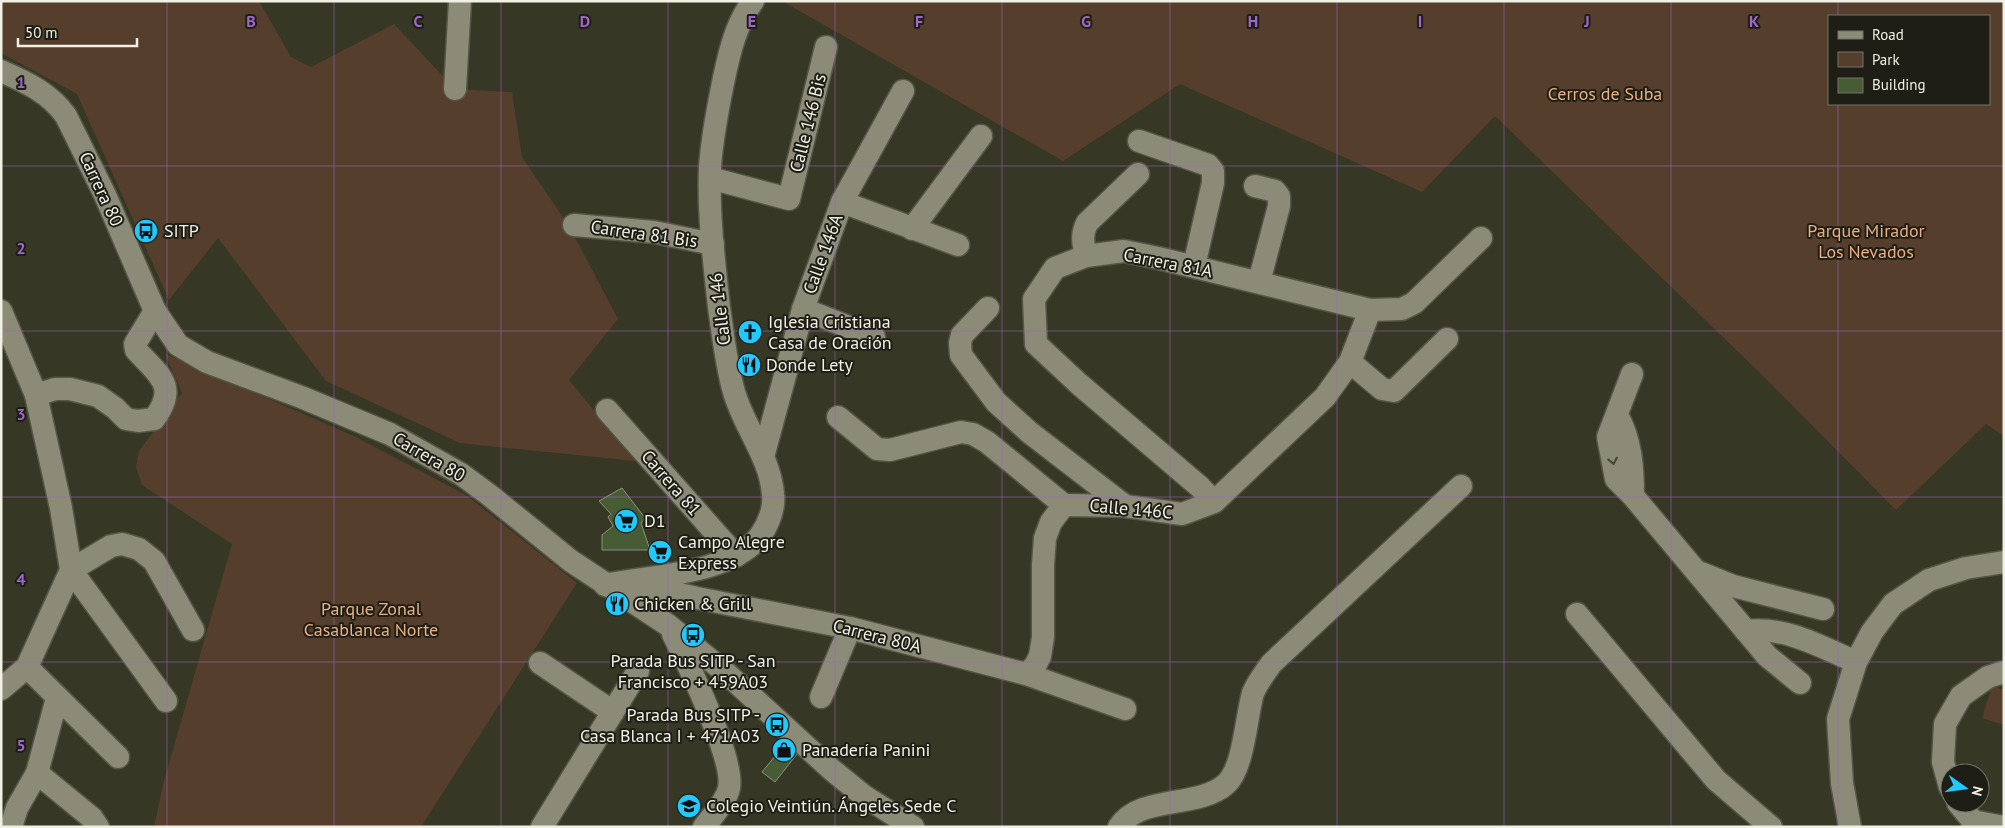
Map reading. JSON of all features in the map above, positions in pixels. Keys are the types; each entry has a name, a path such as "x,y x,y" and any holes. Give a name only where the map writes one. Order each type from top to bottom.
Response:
{"street":[{"path":"456,89 460,1"},
{"name":"Calle 146","path":"614,583 690,571 736,556 759,537 767,524 772,509 774,496 771,477 735,394 730,376 712,244 710,178 719,99 730,47 739,24 754,1"},
{"name":"Calle 146 Bis","path":"710,178 789,199 826,47"},
{"name":"Carrera 80","path":"1,71 47,95 66,116 105,195 155,311 178,345 207,362 301,397 390,434 461,474 571,562 614,583 668,625 726,673 832,770 864,796 913,827"},
{"name":"Calle 146A","path":"763,457 803,309 842,202 903,92"},
{"path":"912,229 981,136"},
{"path":"1139,141 1208,165 1213,171 1213,183 1194,266"},
{"path":"1086,256 1082,241 1083,231 1087,223 1138,174"},
{"path":"1255,186 1275,191 1279,196 1279,206 1259,282"},
{"path":"842,202 958,245"},
{"name":"Carrera 81 Bis","path":"574,225 654,232 712,244"},
{"name":"Carrera 81A","path":"1214,502 1078,384 1036,344 1034,299 1055,268 1086,256 1124,251 1194,266 1370,310 1402,309 1414,302 1481,238"},
{"path":"988,308 962,335 960,343 961,355 996,402 1028,432 1125,506"},
{"path":"803,309 874,337"},
{"name":"Calle 146C","path":"1026,674 1035,666 1040,656 1043,637 1045,538 1051,522 1064,505 1125,506 1182,514 1214,502 1325,397 1350,362 1370,310"},
{"path":"1,311 36,395 61,508 71,570 166,701"},
{"path":"36,395 55,389 70,389 98,396 126,419 138,421 154,419 163,407 166,393 162,379 136,350 135,344 155,311"},
{"path":"1350,362 1382,389 1394,391 1447,338"},
{"path":"1632,374 1608,437 1616,479 1633,496 1698,572 1767,656 1800,683"},
{"name":"Carrera 81","path":"607,410 736,556"},
{"path":"838,417 877,449 890,450 961,432 973,434 987,442 1064,505"},
{"path":"1119,827 1123,820 1146,808 1210,794 1226,784 1236,771 1254,691 1271,664 1461,486"},
{"path":"1,689 26,667 71,570 111,546 122,544 139,549 154,561 193,630"},
{"path":"1850,827 1842,783 1838,720 1856,662 1872,632 1893,604 1929,580 1966,568 2004,562"},
{"path":"1698,572 1733,586 1823,608"},
{"name":"Carrera 80A","path":"614,583 850,628 1026,674 1125,709"},
{"path":"1577,614 1716,780 1772,827"},
{"path":"668,625 694,678 721,745 730,776 729,789 704,827"},
{"path":"821,697 850,628"},
{"path":"1746,631 1764,629 1780,631 1856,662"},
{"path":"540,663 613,712"},
{"path":"26,667 118,757"},
{"path":"542,827 638,671"},
{"path":"1943,763 1945,724 1961,696 1988,677 2004,672"},
{"path":"11,827 17,808 37,773 57,698"},
{"path":"37,773 92,818 98,827"},
{"path":"1971,813 1986,825"}],"green space":[{"path":"1,1 259,1 291,57 311,67 394,24 455,89 512,92 522,157 569,226 618,319 569,380 635,461 460,443 326,381 218,238 169,300 77,94 1,53"},
{"name":"Cerros de Suba","path":"782,1 2004,1 2004,436 1986,424 1896,510 1763,376 1495,116 1422,192 1180,84 1063,161"},
{"name":"Parque Zonal Casablanca Norte","path":"165,354 354,436 466,495 577,583 421,827 154,827 163,784 232,544 142,485 136,467 139,451 182,393"},
{"path":"1992,686 2004,690 2004,725 1982,718"}],"building":[{"name":"D1","path":"622,488 645,518 641,523 650,550 602,550 602,535 613,526 608,517 611,514 599,501"},
{"path":"785,744 797,754 775,782 762,772"}],"place":[{"name":"SITP","path":"146,231"},
{"name":"Iglesia Cristiana Casa de Oración","path":"750,332"},
{"name":"Donde Lety","path":"749,365"},
{"name":"D1","path":"626,521"},
{"name":"Campo Alegre Express","path":"660,552"},
{"name":"Chicken & Grill","path":"617,604"},
{"name":"Parada Bus SITP - San Francisco + 459A03","path":"693,635"},
{"name":"Parada Bus SITP - Casa Blanca I + 471A03","path":"777,725"},
{"name":"Panadería Panini","path":"784,750"},
{"name":"Colegio Veintiún. Ángeles Sede C","path":"689,806"}],"park label":[{"name":"Parque Mirador Los Nevados","path":"1866,241"}]}
